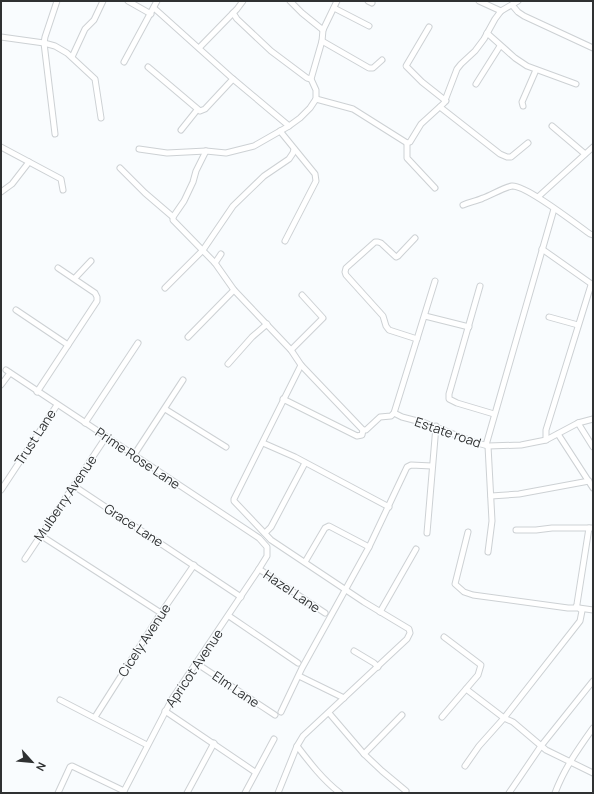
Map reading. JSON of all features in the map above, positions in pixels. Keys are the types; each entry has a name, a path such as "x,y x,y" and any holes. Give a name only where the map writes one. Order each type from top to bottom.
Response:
{"street":[{"path":"55,134 44,43 57,1"},
{"path":"72,57 85,29 94,20 103,1"},
{"path":"128,1 151,14"},
{"path":"124,62 158,1"},
{"path":"199,48 243,1"},
{"path":"290,1 323,30"},
{"path":"139,149 167,153 206,151 226,153 254,146 289,126 305,113 316,99 316,90 311,79 322,41 323,30 338,1"},
{"path":"479,1 501,11"},
{"path":"407,143 410,142 421,124 446,100 457,69 475,51 501,11 518,1"},
{"path":"512,5 524,16 593,48"},
{"path":"154,8 233,79 289,126"},
{"path":"334,8 369,26"},
{"path":"233,13 237,19 271,51 307,78 311,79"},
{"path":"429,27 406,66 422,82 446,100"},
{"path":"487,33 500,46 527,66 576,84"},
{"path":"1,37 44,43 61,49 72,57 95,79 101,118"},
{"path":"322,41 369,68 373,68 382,60"},
{"path":"476,84 500,46"},
{"path":"148,67 200,112 205,109 233,79"},
{"path":"523,106 522,102 536,70"},
{"path":"316,99 353,109 407,143"},
{"path":"440,107 500,154 507,157 511,157 528,143"},
{"path":"181,130 197,110"},
{"path":"552,126 585,154"},
{"path":"280,131 315,174 316,181 285,241"},
{"path":"407,143 407,158 435,188"},
{"path":"1,147 61,179 63,190"},
{"path":"538,197 593,148"},
{"path":"165,288 203,250 233,206 264,176 289,159 294,153 294,149"},
{"path":"173,216 184,201 206,151"},
{"path":"1,192 12,184 29,162"},
{"path":"120,168 145,193 173,216 173,220 215,263 234,290 291,350 301,365 363,430"},
{"path":"463,205 510,186 522,188 593,234"},
{"path":"488,552 492,521 487,446 494,414 554,209"},
{"path":"415,238 398,256 396,256 381,243 376,242 346,268 345,272 346,275 383,316 389,330 417,339"},
{"path":"542,249 592,285 578,325 546,430 546,440"},
{"path":"215,263 221,254"},
{"path":"75,278 91,261"},
{"path":"37,392 97,301 95,293 75,278 58,268"},
{"path":"363,430 366,430 380,417 391,416 394,413 435,281"},
{"path":"480,286 449,394 449,399 457,403 494,414"},
{"path":"188,337 234,290"},
{"path":"291,350 323,318 302,295"},
{"path":"16,310 68,344"},
{"path":"424,316 469,327"},
{"path":"549,317 578,325"},
{"path":"228,364 267,324"},
{"path":"85,423 138,343"},
{"path":"278,793 297,746 303,736 378,667 407,639 410,633 409,629 380,612 271,540 234,501 301,365"},
{"name":"Prime Rose Lane","path":"1,385 8,372 259,538 267,547"},
{"path":"134,455 183,380"},
{"path":"283,399 357,436 362,435 363,430"},
{"name":"Trust Lane","path":"1,490 57,405"},
{"path":"165,409 226,447"},
{"name":"Estate road","path":"394,413 402,417 436,426 487,446 521,445 546,440 578,423 593,419"},
{"path":"578,423 593,446"},
{"path":"427,533 436,426"},
{"path":"558,434 593,488"},
{"name":"Mulberry Avenue","path":"25,560 40,535 106,437"},
{"path":"263,443 389,507"},
{"path":"265,533 271,527 305,463"},
{"path":"280,712 369,547 407,468 411,465 432,466"},
{"path":"491,496 520,494 589,481"},
{"name":"Grace Lane","path":"74,486 241,596"},
{"path":"305,562 325,528 329,526 369,547"},
{"path":"464,766 479,746 504,718 580,620 582,611 577,604 591,528 516,530"},
{"path":"468,532 455,584 464,592 473,595 593,610"},
{"path":"40,535 161,613"},
{"name":"Apricot Avenue","path":"123,792 165,711 259,570 267,556 267,547"},
{"path":"380,612 416,549"},
{"name":"Cicely Avenue","path":"95,717 161,613 194,565"},
{"name":"Hazel Lane","path":"259,570 325,613"},
{"path":"228,616 298,663"},
{"path":"442,717 478,675 481,665 444,637"},
{"path":"354,651 374,662 378,667"},
{"name":"Elm Lane","path":"196,663 275,715"},
{"path":"299,676 344,698"},
{"path":"509,793 541,746 593,681"},
{"path":"466,689 504,718 513,722 546,750 593,773"},
{"path":"60,700 147,745"},
{"path":"165,711 256,772"},
{"path":"329,713 364,754 406,791"},
{"path":"364,754 402,715"},
{"path":"555,793 569,761 593,728"},
{"path":"245,793 274,739"},
{"path":"187,793 214,743"},
{"path":"297,746 316,770 340,793"},
{"path":"58,793 71,766 123,792"}]}
